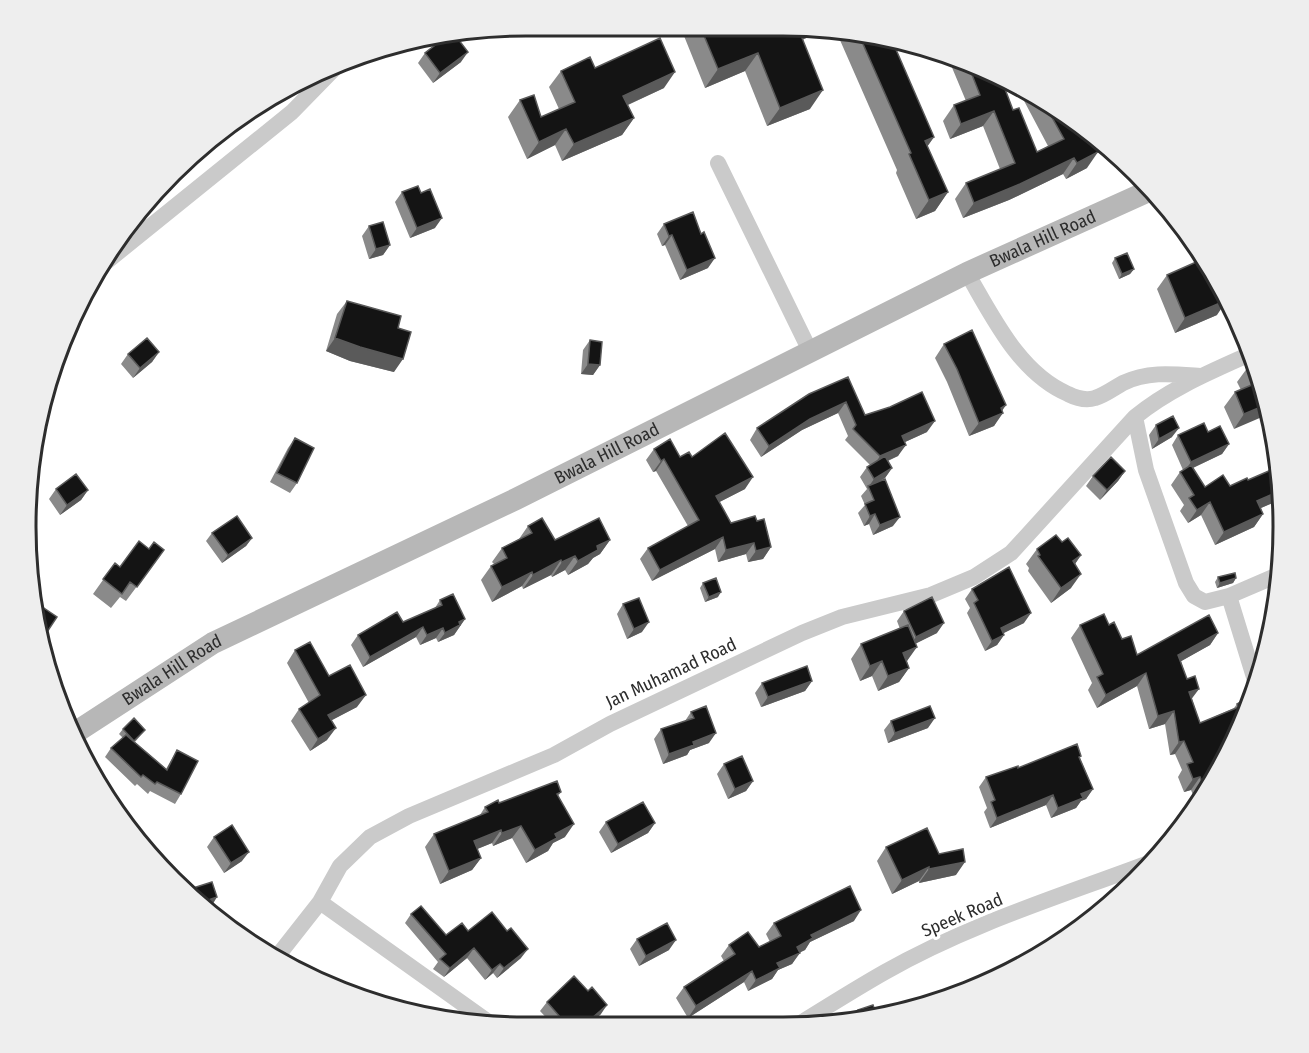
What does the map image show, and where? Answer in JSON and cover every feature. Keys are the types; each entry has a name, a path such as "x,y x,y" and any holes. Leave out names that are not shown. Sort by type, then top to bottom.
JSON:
{"street":[{"path":"123,249 292,112 322,81"},
{"path":"718,163 810,351"},
{"name":"Bwala Hill Road","path":"80,729 213,643 516,499 967,273 1142,194"},
{"path":"967,273 1000,329 1033,371 1059,390 1087,399 1095,398 1124,383 1160,373 1200,376"},
{"name":"Jan Muhamad Road","path":"281,951 320,902 340,866 369,837 409,816 554,755 610,724 802,633 842,617 931,595 974,577 1011,553 1135,417 1153,402 1200,376 1243,357"},
{"path":"1135,417 1146,470 1188,587 1201,602 1229,596 1270,578"},
{"path":"1229,596 1251,669"},
{"name":"Speek Road","path":"812,1016 886,971 935,948 989,924 1131,870"},
{"path":"320,902 478,1014"}],"building":[{"path":"704,36 801,37 823,90 780,108 758,53 718,69"},
{"path":"660,38 675,72 623,96 634,118 574,144 566,129 539,142 520,100 534,95 541,117 575,102 561,71 590,57 595,68"},
{"path":"459,40 468,52 440,73 425,53 437,44"},
{"path":"862,42 896,50 934,137 925,141 948,192 929,200 909,154 911,153"},
{"path":"972,74 1006,90 1013,110 1019,108 1037,152 1064,139 1052,117 1098,152 1077,163 1074,158 974,203 966,183 1015,163 994,111 961,124 954,105 980,95"},
{"path":"418,186 421,193 430,189 442,218 417,228 402,192"},
{"path":"693,212 701,234 704,232 715,258 687,270 672,235 669,236 664,224"},
{"path":"383,222 390,245 376,249 369,226"},
{"path":"1127,253 1134,269 1122,274 1115,258"},
{"path":"1195,262 1219,304 1185,318 1167,275"},
{"path":"347,301 401,316 398,328 411,332 403,359 335,338"},
{"path":"972,330 1006,405 1001,408 1003,413 979,423 944,344"},
{"path":"147,338 159,352 140,368 128,354"},
{"path":"590,340 602,342 600,365 588,364"},
{"path":"848,377 865,415 890,407 922,392 935,421 902,436 906,445 880,456 853,429 856,425 846,402 810,419 769,446 757,428 809,394"},
{"path":"1252,385 1258,408 1244,414 1235,392"},
{"path":"1173,416 1179,428 1159,439 1156,425"},
{"path":"1204,423 1208,432 1220,426 1229,444 1191,462 1178,435"},
{"path":"725,433 753,477 716,496 731,523 755,516 757,521 764,519 771,547 756,551 754,543 726,550 723,537 660,570 648,548 699,520 664,459 661,461 654,449 670,439 680,457 689,452 692,457"},
{"path":"295,438 314,448 297,483 277,473"},
{"path":"885,456 892,468 874,479 867,467"},
{"path":"1111,457 1125,471 1107,490 1093,476"},
{"path":"1191,465 1205,487 1223,475 1230,486 1270,471 1272,494 1257,501 1263,514 1224,532 1210,502 1197,510 1189,498 1194,495 1180,472"},
{"path":"76,474 88,490 67,505 56,489"},
{"path":"885,479 900,517 880,525 875,514 870,516 865,504 874,500 868,486"},
{"path":"237,516 252,538 228,555 212,533"},
{"path":"542,518 555,540 599,518 610,540 597,546 598,550 578,561 575,556 562,562 561,560 533,575 532,572 502,587 491,566 507,558 502,548 532,533 528,526"},
{"path":"1056,535 1062,542 1068,538 1081,555 1073,561 1081,574 1061,588 1038,556 1040,555 1037,549"},
{"path":"139,541 149,549 154,542 164,550 137,587 130,582 122,594 103,579 115,563 120,567"},
{"path":"1009,567 1031,613 1001,628 1004,635 992,641 974,603 978,600 972,589"},
{"path":"1235,573 1236,578 1220,583 1218,577"},
{"path":"716,578 721,592 709,597 703,583"},
{"path":"453,594 465,619 459,622 460,625 445,633 443,628 427,635 423,627 370,657 358,635 397,612 403,622 442,605 440,600"},
{"path":"932,597 944,623 916,637 904,611"},
{"path":"639,598 649,622 634,629 623,604"},
{"path":"43,607 57,617 47,631"},
{"path":"1104,614 1109,625 1114,622 1122,639 1131,636 1137,655 1209,615 1218,633 1178,655 1187,679 1195,676 1199,689 1189,692 1200,723 1238,707 1201,781 1200,777 1193,779 1187,764 1193,762 1184,741 1179,742 1174,711 1158,716 1146,673 1106,695 1097,677 1103,674 1080,625"},
{"path":"908,625 917,647 903,653 909,668 888,676 882,661 870,666 861,644"},
{"path":"310,642 329,676 350,665 366,695 328,715 336,728 318,739 299,709 320,695 295,650"},
{"path":"807,666 812,681 768,697 762,683"},
{"path":"706,706 716,733 693,742 694,745 669,754 661,729 694,718 691,712"},
{"path":"930,706 935,718 895,733 891,721"},
{"path":"134,718 145,730 134,741 123,729"},
{"path":"126,735 167,770 177,750 198,761 181,794 157,782 155,784 143,775 141,777 111,748"},
{"path":"1077,744 1081,756 1079,757 1093,789 1081,794 1083,798 1058,808 1053,795 997,818 991,802 995,800 986,777 1018,766 1018,768"},
{"path":"742,756 753,781 735,789 724,764"},
{"path":"557,781 561,792 557,794 574,824 555,834 557,838 535,850 521,826 502,833 501,830 474,841 481,858 449,871 434,834 488,812 485,807 498,800 499,803"},
{"path":"643,802 655,823 618,844 606,822"},
{"path":"232,825 249,852 231,863 214,837"},
{"path":"927,828 939,854 963,849 965,862 929,869 929,867 902,880 886,847"},
{"path":"212,882 217,897 209,900 195,887"},
{"path":"850,886 861,910 811,935 813,938 797,947 800,953 777,963 780,968 756,980 752,971 696,1006 684,987 735,954 729,945 748,932 759,947 781,936 774,923"},
{"path":"421,906 446,935 462,923 468,931 492,912 507,931 511,928 528,949 504,968 500,964 492,970 474,948 450,968 440,959 446,954 411,914"},
{"path":"667,923 676,940 646,956 637,939"},
{"path":"574,976 588,991 592,987 607,1005 593,1017 560,1017 547,1002"},
{"path":"873,1005 874,1009 859,1011"}]}
